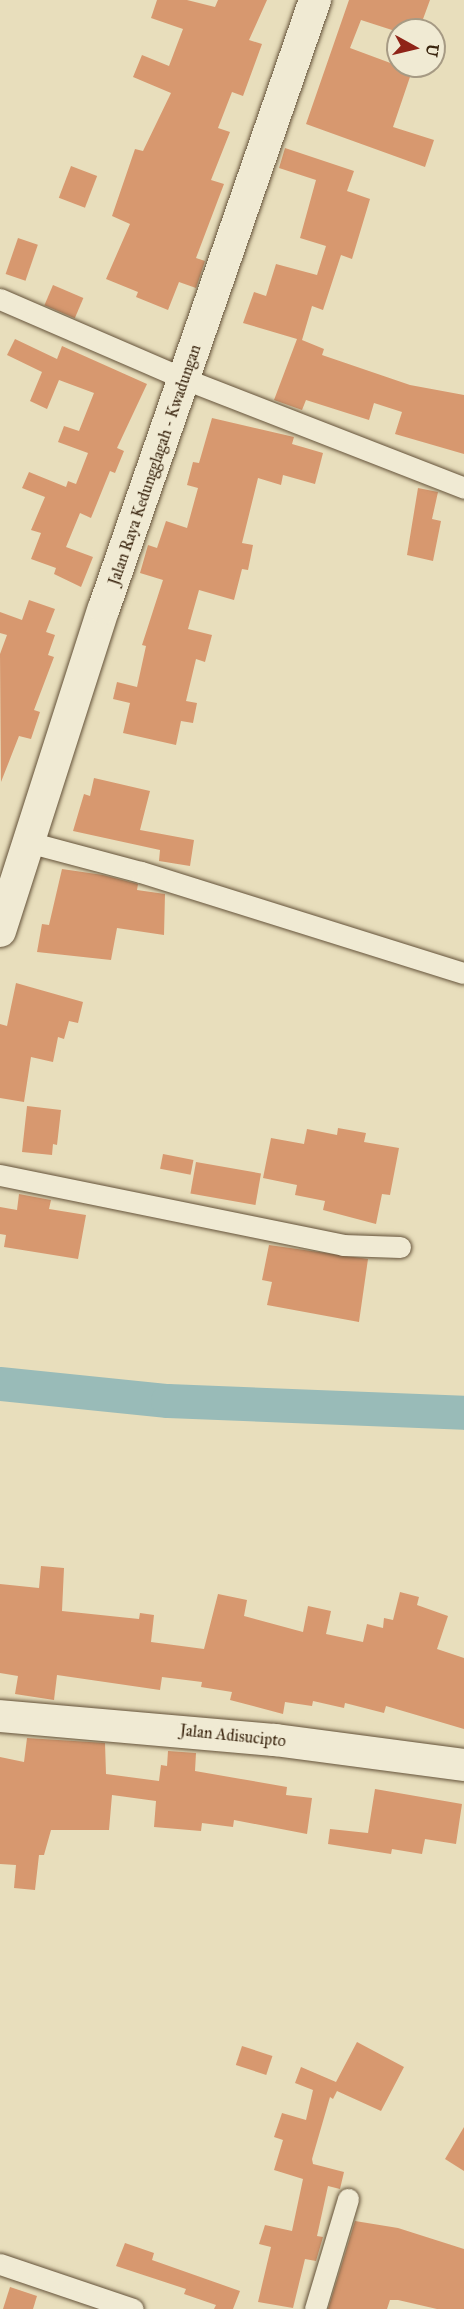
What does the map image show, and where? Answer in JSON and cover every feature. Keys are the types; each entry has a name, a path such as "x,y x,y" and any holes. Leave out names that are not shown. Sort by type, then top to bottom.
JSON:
{"main road":[{"name":"Jalan Raya Kedungglagah - Kwadungan","path":"0,931 28,842 315,0"},
{"name":"Jalan Adisucipto","path":"0,1716 276,1740 464,1765"}],"street":[{"path":"0,299 185,379 464,488"},
{"path":"28,842 141,872 464,973"},
{"path":"0,1174 343,1245 400,1247"},
{"path":"315,2309 348,2199"},
{"path":"0,2264 133,2309"}],"building":[{"path":"157,0 187,0 215,7 218,0 267,0 249,40 262,44 243,96 232,92 218,128 230,132 211,180 224,184 196,258 205,261 196,288 179,282 168,310 136,297 138,292 106,279 130,224 112,216 135,149 143,151 171,93 133,77 142,55 169,66 183,29 151,18"},
{"path":"349,0 430,0 423,18 386,18 386,28 361,20 350,48 386,61 386,78 410,78 393,127 434,140 425,167 306,124"},
{"path":"285,148 354,171 347,191 370,199 352,259 341,255 323,310 312,306 302,340 324,349 322,355 410,385 464,395 464,454 395,434 402,412 374,403 369,420 306,400 302,410 274,400 297,339 243,323 254,292 266,296 276,264 317,275 326,246 300,238 316,180 279,168"},
{"path":"71,166 97,176 85,208 59,198"},
{"path":"18,238 38,245 25,281 6,274"},
{"path":"53,285 83,298 75,318 44,305"},
{"path":"15,339 57,359 62,346 147,384 117,448 124,451 115,473 110,471 91,518 80,513 66,547 93,557 81,587 54,574 56,568 31,559 41,533 31,530 45,497 22,488 29,472 66,487 68,481 76,484 88,453 58,442 64,426 79,431 94,393 59,380 47,409 30,401 42,372 7,355"},
{"path":"212,418 294,437 292,444 323,453 315,484 283,475 281,485 258,478 242,543 253,545 248,570 242,569 234,600 199,590 188,629 212,635 205,662 196,659 186,701 197,703 193,723 181,721 176,745 123,733 130,703 113,699 117,682 137,687 146,646 142,645 163,580 140,573 148,545 157,548 166,521 187,528 198,488 187,485 193,462 199,463"},
{"path":"418,488 438,492 432,519 441,521 433,561 407,555"},
{"path":"29,600 55,609 46,632 55,635 48,655 54,657 34,710 40,712 31,739 19,736 1,782 0,654 7,635 0,633 0,612 22,620"},
{"path":"94,778 150,791 140,830 194,840 190,866 159,861 160,850 73,831 84,794 90,796"},
{"path":"62,869 103,875 138,884 137,890 165,894 164,935 117,928 111,960 37,952 42,924 49,925"},
{"path":"16,983 83,1002 78,1023 69,1021 64,1039 58,1037 53,1062 31,1057 24,1102 0,1098 0,1024 7,1026"},
{"path":"27,1106 61,1110 57,1145 53,1144 52,1155 22,1152"},
{"path":"338,1128 366,1133 364,1142 399,1148 390,1195 382,1194 376,1224 323,1210 325,1201 295,1195 297,1185 263,1178 271,1138 304,1144 307,1129 337,1135"},
{"path":"163,1154 193,1160 191,1175 160,1169"},
{"path":"196,1162 261,1173 255,1205 190,1194"},
{"path":"19,1194 51,1200 49,1209 86,1215 78,1259 4,1247 6,1235 0,1234 0,1207 17,1210"},
{"path":"269,1245 368,1259 359,1322 267,1305 272,1282 262,1280"},
{"path":"41,1566 64,1568 62,1611 139,1619 140,1613 154,1615 151,1642 204,1649 218,1594 247,1600 244,1616 303,1632 308,1606 331,1611 326,1634 363,1642 367,1624 383,1628 384,1618 393,1620 400,1592 419,1597 417,1605 448,1616 437,1649 464,1658 464,1729 386,1706 384,1713 345,1703 344,1708 313,1701 312,1706 285,1702 283,1714 230,1700 232,1692 201,1687 202,1682 162,1677 160,1690 57,1675 54,1700 15,1694 18,1676 0,1673 0,1584 39,1588"},
{"path":"27,1738 105,1743 106,1774 159,1781 161,1765 167,1766 168,1751 196,1753 195,1771 287,1787 286,1795 312,1798 307,1834 234,1820 233,1827 202,1823 201,1831 154,1827 156,1801 112,1795 109,1830 51,1830 44,1855 39,1855 35,1890 14,1888 16,1865 0,1864 0,1757 24,1762"},
{"path":"375,1789 462,1804 456,1844 425,1839 422,1854 392,1849 391,1854 328,1844 330,1829 368,1833"},
{"path":"357,2042 404,2067 381,2111 337,2091 333,2099 330,2097 312,2159 313,2164 344,2172 340,2189 328,2186 317,2236 323,2237 316,2261 305,2259 293,2308 258,2302 271,2247 259,2244 265,2225 292,2231 303,2179 274,2170 283,2140 274,2137 282,2113 306,2120 313,2090 295,2083 301,2067 336,2082"},
{"path":"242,2046 272,2056 266,2075 236,2065"},
{"path":"464,2127 464,2171 445,2159"},
{"path":"355,2221 398,2228 464,2249 464,2309 437,2309 390,2300 387,2309 328,2309"},
{"path":"125,2243 154,2253 152,2260 240,2291 233,2309 214,2309 216,2305 184,2294 186,2289 116,2266"},
{"path":"10,2287 37,2296 33,2309 3,2309"}],"waterway":[{"path":"0,1384 168,1401 464,1413"}]}
